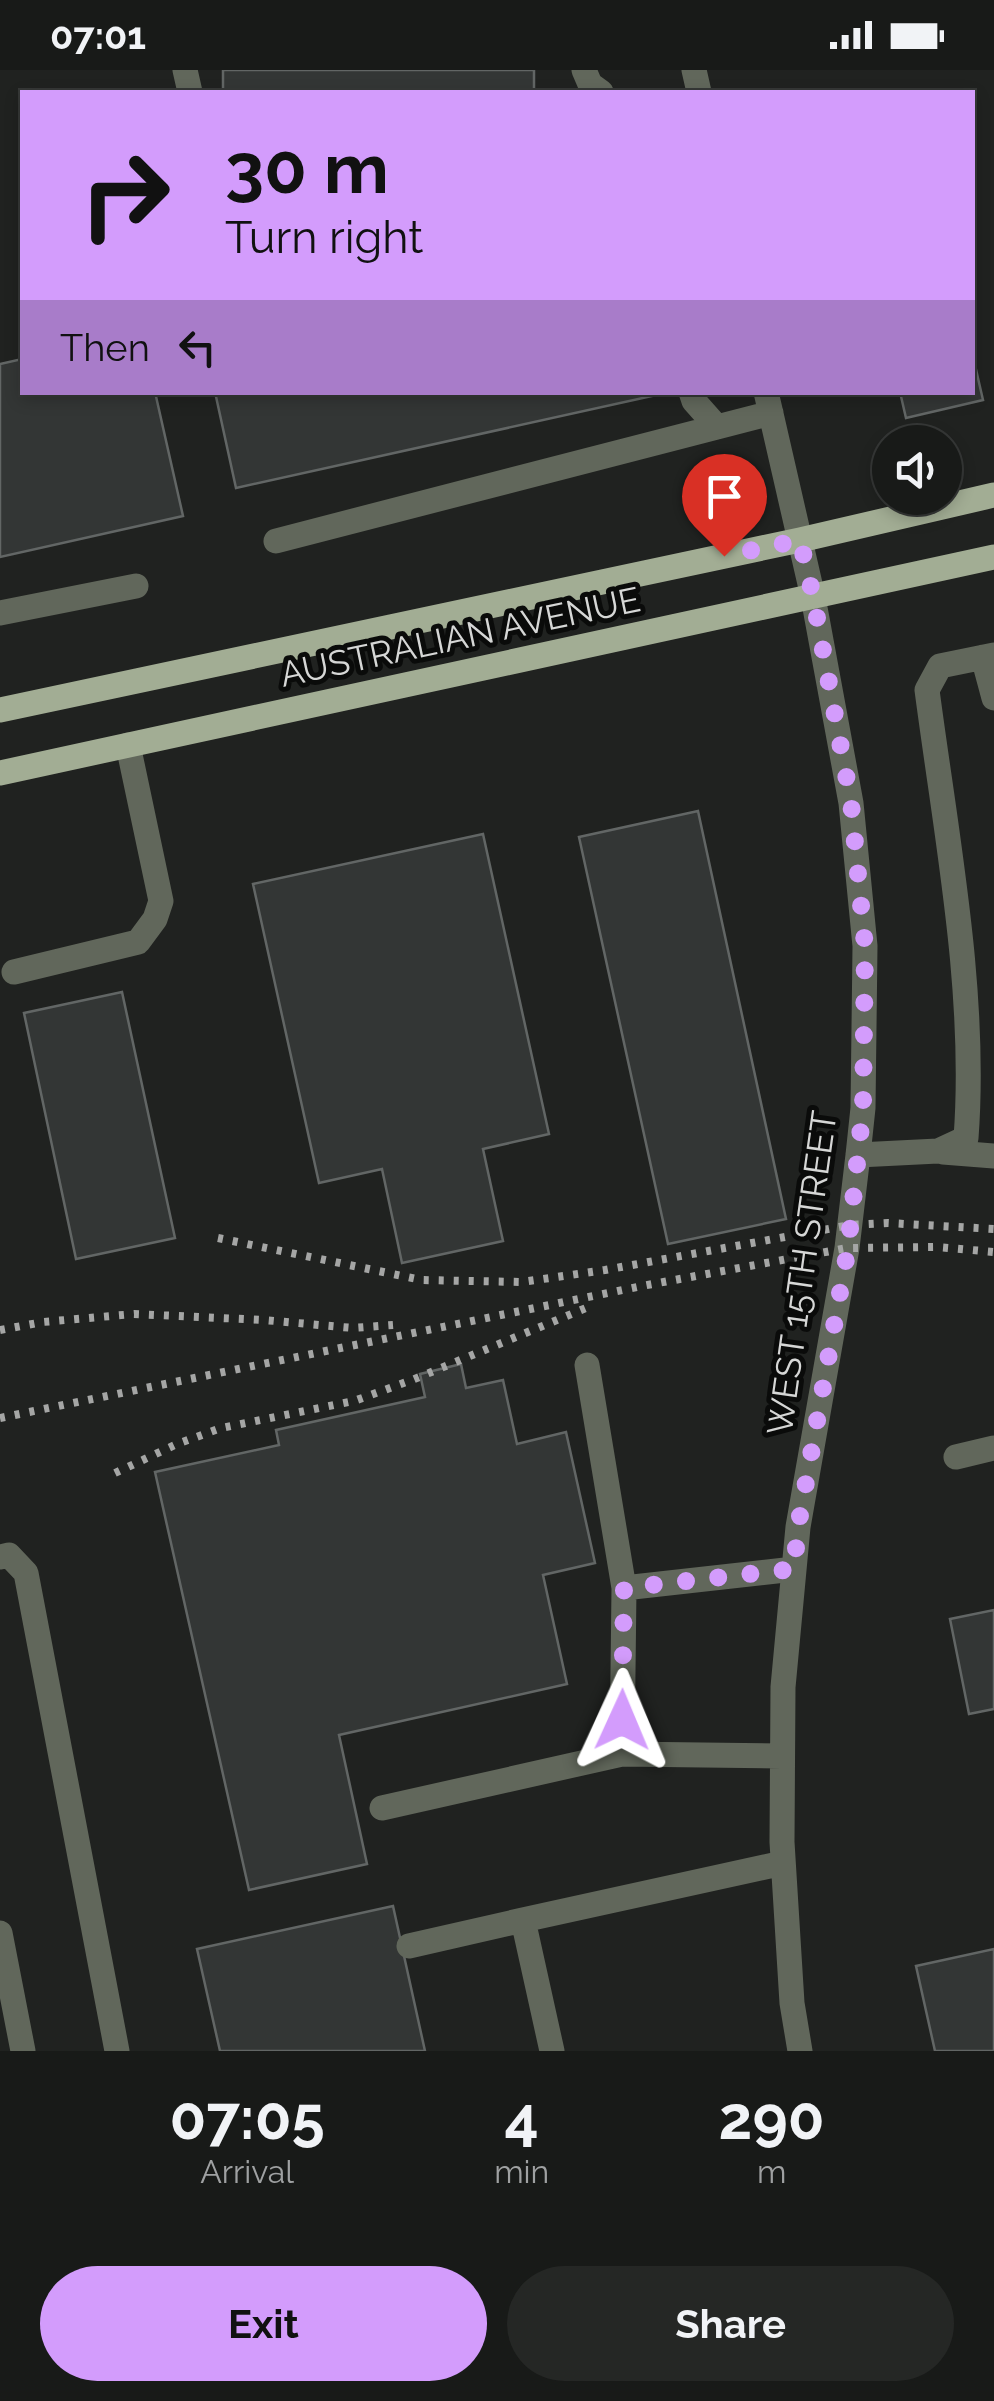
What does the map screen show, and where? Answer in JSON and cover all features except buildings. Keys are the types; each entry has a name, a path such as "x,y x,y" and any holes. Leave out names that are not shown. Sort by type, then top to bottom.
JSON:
{"main road":[{"name":"AUSTRALIAN AVENUE","path":"0,710 994,495"},
{"name":"AUSTRALIAN AVENUE","path":"0,773 994,557"}],"street":[{"path":"584,70 590,84 598,90"},
{"path":"693,395 694,402 717,427"},
{"path":"276,541 717,427 769,403"},
{"name":"WEST 15TH STREET","path":"769,403 813,596 851,802 865,946 863,1108 848,1248 798,1527 783,1687 783,1863 792,2003 800,2051"},
{"path":"0,613 136,586"},
{"path":"938,1151 966,1138 970,1092 955,898 927,690 940,666 989,656 994,698"},
{"path":"14,972 138,942 155,920 161,901 128,745"},
{"path":"858,1156 938,1151 994,1156"},
{"path":"587,1365 624,1588 622,1754"},
{"path":"956,1457 994,1448"},
{"path":"0,1557 9,1555 26,1572 118,2051"},
{"path":"624,1588 794,1569"},
{"path":"382,1808 622,1754 782,1756"},
{"path":"409,1946 783,1863"},
{"path":"523,1920 552,2051"},
{"path":"0,1933 23,2051"}],"railway":[{"path":"218,1238 422,1280 522,1282 850,1225 888,1223 994,1229"},
{"path":"0,1418 642,1286 847,1248 938,1247 994,1252"},
{"path":"115,1473 221,1428 354,1401 586,1308"},
{"path":"0,1330 134,1314 353,1328 393,1325"}],"route":[{"path":"622,1720 624,1588 794,1569 798,1527 848,1248 863,1108 865,946 851,802 800,540 724,556"}]}
